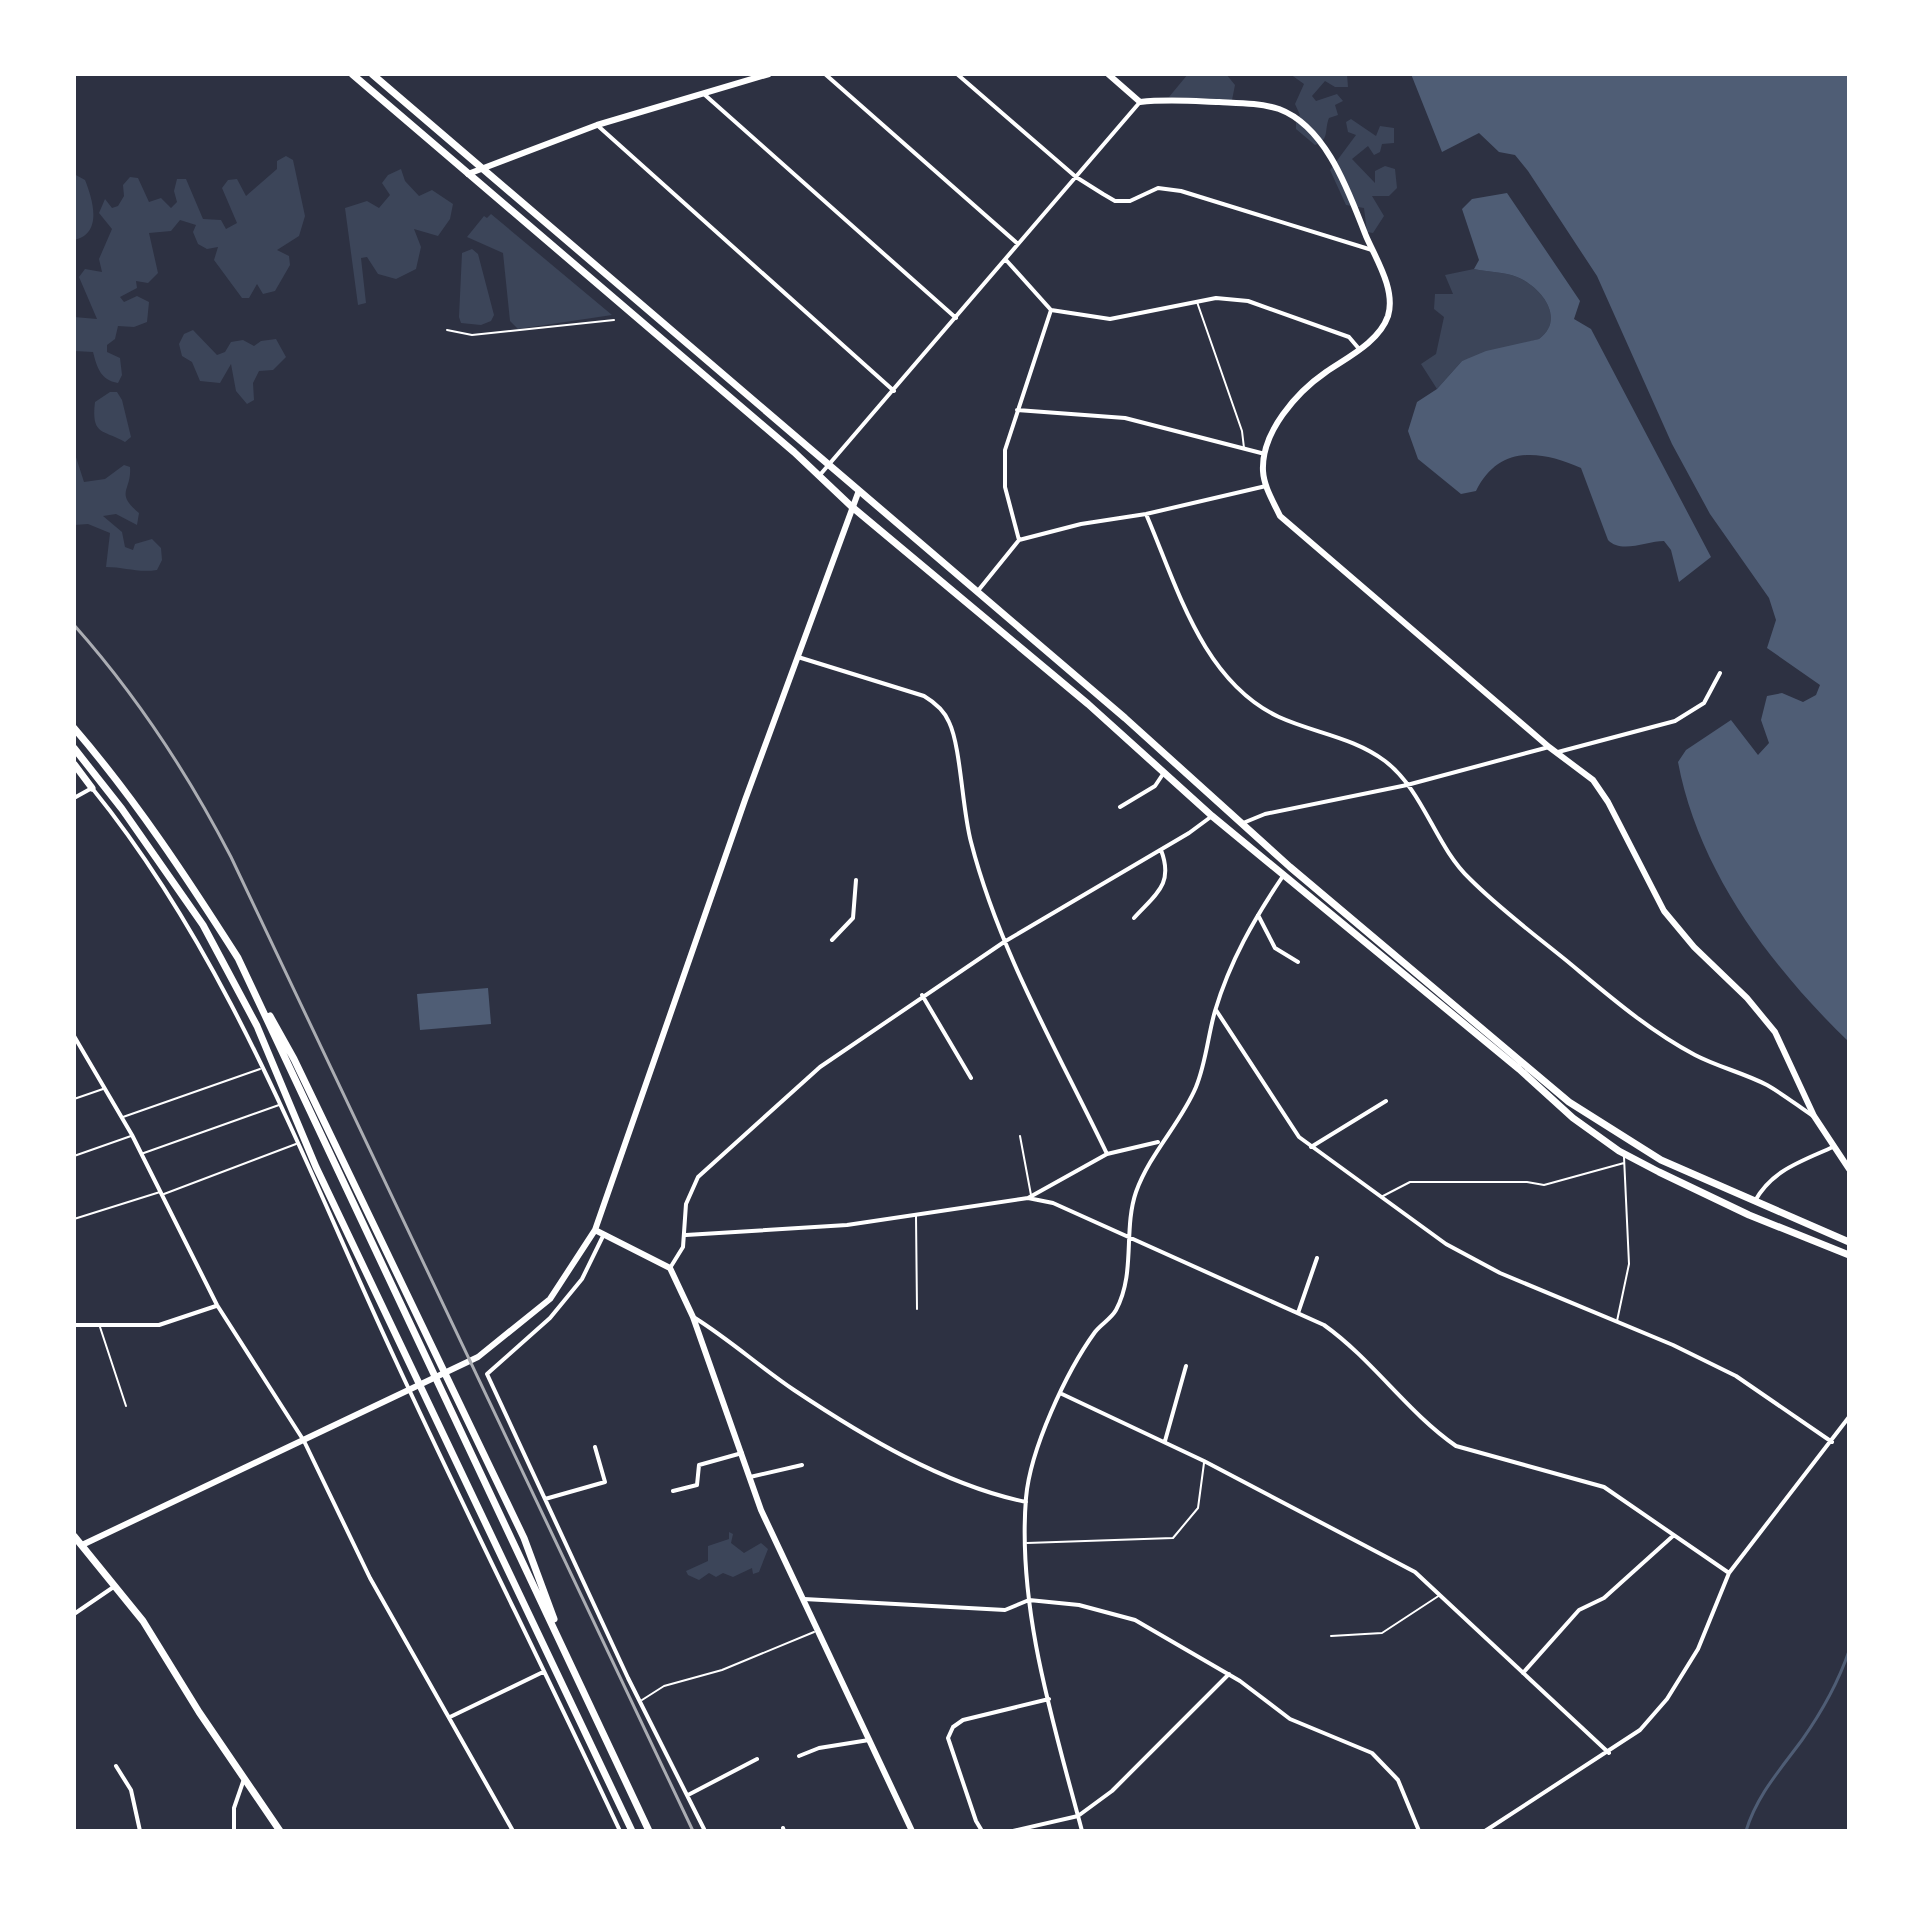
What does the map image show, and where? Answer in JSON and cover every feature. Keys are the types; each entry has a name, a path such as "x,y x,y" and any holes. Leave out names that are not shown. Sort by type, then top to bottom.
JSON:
{"main road":[{"path":"352,74 851,506 1088,704 1212,816 1519,1069 1573,1118 1624,1153 1749,1215 1849,1255"},
{"path":"372,74 1569,1102 1633,1145 1754,1203 1849,1242"},
{"path":"468,174 597,125 769,74"},
{"path":"1108,74 1140,102 1167,99 1262,105 1283,110 1311,133 1340,173 1390,301 1384,327 1360,350 1323,374 1297,397 1278,422 1265,454 1266,486 1280,516 1556,753 1593,780 1608,802 1664,911 1775,1032 1814,1116 1849,1169"},
{"path":"82,1545 478,1357 550,1299 595,1230 858,493"},
{"path":"74,728 114,775 170,852 238,958 294,1059 524,1538 571,1666"},
{"path":"74,748 122,809 203,925 250,1013 316,1167 632,1831"},
{"path":"74,764 92,788"},
{"path":"238,958 649,1831"},
{"path":"595,1230 670,1268 693,1317 749,1478 912,1831"},
{"path":"74,1536 117,1585 280,1831"}],"street":[{"path":"825,74 1019,244"},
{"path":"957,74 1076,177 1115,201 1130,201 1158,188 1181,191 1372,250"},
{"path":"705,95 956,318"},
{"path":"819,476 1140,102"},
{"path":"597,125 894,391"},
{"path":"1006,260 1051,310 1110,319 1216,298 1248,301 1349,337 1360,350"},
{"path":"1019,540 1005,487 1005,450 1051,310"},
{"path":"1017,410 1125,418 1265,454"},
{"path":"976,594 1019,540 1266,486"},
{"path":"1146,514 1199,637 1222,672 1252,700 1280,717 1322,730 1387,762 1407,785 1445,848 1468,878 1634,1016 1696,1055 1767,1085 1814,1116"},
{"path":"798,657 924,696 942,711 950,723 963,813 983,889 1004,942 1107,1154"},
{"path":"1556,753 1675,721 1704,703 1720,673"},
{"path":"1241,823 1265,814 1407,785 1549,747"},
{"path":"1120,807 1155,786 1163,774"},
{"path":"74,798 92,788 117,819 191,931 231,1000 393,1356 620,1831"},
{"path":"670,1268 686,1235 686,1204 698,1177 820,1067 1004,942 1161,850 1212,816"},
{"path":"1134,918 1166,881 1168,867 1161,850"},
{"path":"1082,1831 1049,1699 1029,1600 1026,1502 1029,1470 1039,1438 1096,1331 1115,1312 1127,1279 1135,1194 1161,1141 1196,1087 1216,1010 1238,949 1283,876"},
{"path":"832,940 853,918 856,880"},
{"path":"1258,915 1275,948 1298,962"},
{"path":"922,995 971,1078"},
{"path":"1216,1010 1299,1137 1446,1244 1500,1273 1736,1376 1832,1442"},
{"path":"74,1036 132,1135 217,1305 304,1441 370,1578 513,1831"},
{"path":"1311,1147 1386,1101"},
{"path":"686,1235 847,1225 1030,1197 1107,1154 1161,1141"},
{"path":"1754,1203 1764,1184 1782,1170 1833,1147"},
{"path":"1030,1197 1053,1203 1130,1236 1324,1325 1350,1344 1435,1432 1456,1446 1604,1487 1729,1573"},
{"path":"604,1234 582,1279 550,1318 487,1374 640,1702 705,1831"},
{"path":"1298,1313 1317,1258"},
{"path":"74,1325 159,1325 217,1305"},
{"path":"693,1317 794,1390 858,1428 951,1477 993,1495 1026,1502"},
{"path":"1164,1442 1186,1366"},
{"path":"1062,1394 1204,1461 1387,1554 1441,1594 1609,1753"},
{"path":"1485,1831 1640,1730 1667,1699 1698,1649 1729,1573 1849,1417"},
{"path":"545,1499 605,1482 595,1447"},
{"path":"673,1491 697,1485 699,1465 742,1453"},
{"path":"749,1478 802,1465"},
{"path":"1523,1673 1579,1610 1604,1598 1674,1535"},
{"path":"74,1614 117,1585"},
{"path":"804,1599 1005,1610 1029,1600 1079,1605 1135,1620 1229,1674 1290,1719 1372,1753 1398,1780 1419,1831"},
{"path":"450,1717 543,1672"},
{"path":"1013,1831 1078,1816 1112,1791 1229,1674"},
{"path":"982,1831 948,1738 953,1727 963,1720 1049,1699"},
{"path":"799,1756 819,1748 853,1745 871,1739"},
{"path":"688,1796 757,1759"},
{"path":"116,1766 131,1790 140,1831"},
{"path":"234,1831 234,1808 244,1779"}],"lane":[{"path":"1196,301 1242,431 1244,450"},
{"path":"447,330 472,335 614,320"},
{"path":"122,1117 263,1068"},
{"path":"74,1099 105,1088"},
{"path":"141,1154 280,1105"},
{"path":"74,1156 132,1135"},
{"path":"1020,1136 1030,1197"},
{"path":"74,1219 161,1193 297,1144"},
{"path":"1616,1322 1629,1264 1624,1153"},
{"path":"1382,1196 1410,1182 1527,1182 1544,1185 1624,1163"},
{"path":"916,1214 917,1309"},
{"path":"100,1327 126,1406"},
{"path":"1027,1543 1173,1538 1198,1508 1204,1461"},
{"path":"1331,1636 1382,1633 1441,1594"},
{"path":"640,1702 664,1686 722,1670 819,1630"}],"shaded area":[{"path":"1188,74 1226,74 1235,85 1232,100 1169,97"},
{"path":"1290,74 1347,74 1348,87 1335,87 1325,81 1312,96 1316,101 1337,94 1343,101 1335,105 1338,115 1329,118 1325,137 1315,145 1296,129 1296,118 1300,115 1295,104 1304,84"},
{"path":"1411,74 1849,74 1849,1042 1792,982 1766,949 1720,878 1702,841 1678,762 1686,750 1731,720 1758,755 1769,743 1761,720 1767,696 1782,693 1803,702 1816,695 1820,685 1767,648 1776,620 1769,598 1710,514 1672,444 1597,276 1528,171 1515,155 1499,152 1479,133 1442,152"},
{"path":"1351,119 1376,136 1380,126 1394,128 1394,143 1382,144 1380,152 1374,155 1368,146 1352,159 1375,183 1375,171 1385,166 1395,169 1397,188 1389,196 1372,196 1384,216 1373,233 1367,232 1364,208 1346,205 1330,170 1356,135 1348,132 1346,122"},
{"path":"286,156 293,160 305,216 299,236 277,250 289,256 290,265 275,291 263,294 257,284 249,298 242,298 214,260 218,247 207,249 198,244 193,232 196,225 180,220 171,231 149,233 158,273 148,283 136,281 137,288 120,297 124,302 137,296 149,302 147,322 134,327 118,326 115,339 107,345 107,352 120,358 122,375 118,383 103,376 93,352 74,351 74,317 97,319 79,277 85,269 102,272 99,259 112,229 99,213 105,199 112,208 118,206 124,196 123,185 130,177 138,178 149,202 161,198 171,208 177,202 174,191 177,179 186,179 203,219 221,220 226,229 237,223 222,188 228,180 237,179 246,196 277,169 277,161"},
{"path":"401,169 405,181 419,196 432,190 453,204 450,219 438,236 414,229 421,247 416,269 396,279 378,274 367,257 361,258 366,303 358,305 345,208 367,201 379,208 390,195 382,183 388,175"},
{"path":"74,174 85,180 93,215 89,231 74,240"},
{"path":"1507,193 1580,301 1574,319 1591,329 1711,557 1679,582 1671,550 1664,541 1620,546 1608,540 1581,468 1551,458 1522,456 1496,465 1476,491 1461,494 1418,459 1408,431 1417,402 1437,389 1462,361 1486,351 1539,339 1547,331 1550,322 1548,304 1535,288 1517,277 1474,269 1479,260 1462,209 1472,199"},
{"path":"491,214 612,315 518,329 510,321 503,253 467,237 484,216 487,218"},
{"path":"472,249 478,254 494,315 491,321 481,325 461,323 459,317 462,253"},
{"path":"1474,269 1517,277 1535,288 1548,304 1550,322 1539,339 1462,361 1437,389 1421,364 1436,354 1444,317 1434,309 1435,294 1453,294 1445,275"},
{"path":"193,330 217,355 225,352 231,342 243,340 254,346 261,341 276,339 286,357 273,370 259,371 253,383 254,400 247,404 236,391 231,364 220,383 200,381 192,362 182,356 179,344 184,334"},
{"path":"110,392 117,392 122,400 131,437 125,442 100,430 95,421 95,402"},
{"path":"74,451 84,482 105,479 124,465 130,467 126,496 139,513 137,525 116,514 103,516 122,532 125,547 133,550 135,544 152,539 161,548 162,560 157,570 106,567 110,533 88,524 74,525"},
{"path":"488,988 491,1024 420,1030 417,994"},
{"path":"729,1532 733,1534 731,1543 744,1553 761,1543 768,1549 759,1572 753,1574 752,1568 733,1577 723,1573 716,1577 709,1573 699,1580 688,1575 686,1571 708,1561 708,1546 729,1539"}],"waterway":[{"path":"1746,1831 1763,1794 1822,1708 1849,1651"}],"railway":[{"path":"74,625 160,736 231,857 693,1831"}]}
